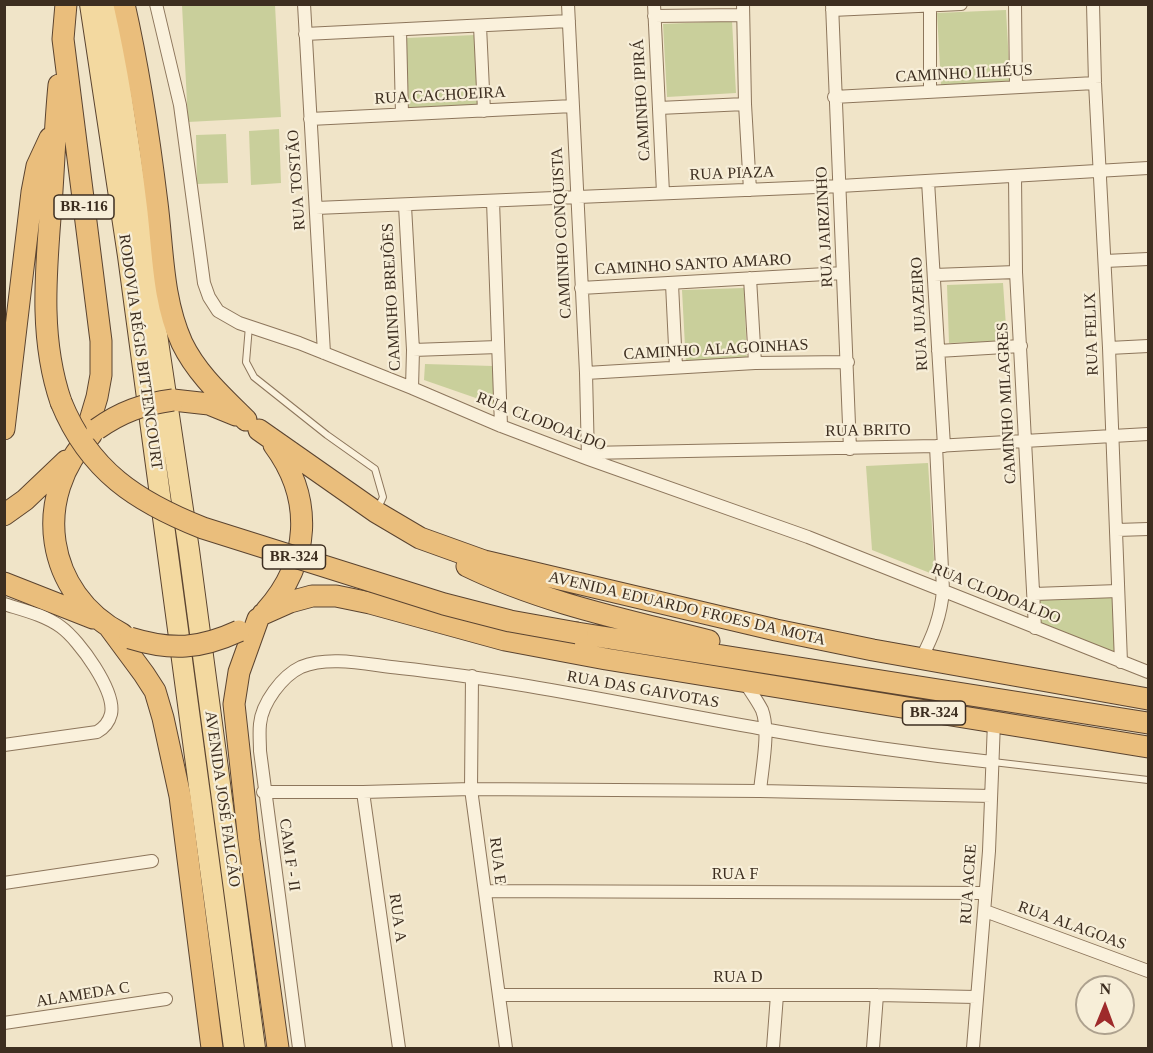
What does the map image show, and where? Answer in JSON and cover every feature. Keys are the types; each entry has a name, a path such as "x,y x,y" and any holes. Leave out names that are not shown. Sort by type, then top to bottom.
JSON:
{"highway":[{"name":"BR-116","path":"52,196 55,130 66,4"},
{"path":"124,4 144,104 166,286 172,317 183,345 205,379 252,425"},
{"name":"BR-116","path":"63,39 101,341 101,375 85,442"},
{"path":"4,429 32,192 37,166 55,130"},
{"name":"BR-324","path":"52,196 45,303 48,351 54,382 65,412 83,442 104,470 132,493 171,515 203,528 444,604 510,621 820,670"},
{"name":"AVENIDA EDUARDO FROES DA MOTA","path":"4,515 25,500 113,418 150,403 173,400 200,402 228,411 252,425 376,512 420,538 484,561 776,630 921,659 1149,699"},
{"name":"AVENIDA EDUARDO FROES DA MOTA","path":"252,425 275,446 288,466 297,491 302,521 298,555 290,577 278,597 260,616"},
{"name":"AVENIDA EDUARDO FROES DA MOTA","path":"85,442 64,473 56,495 53,518 54,541 69,585 83,604 105,624"},
{"name":"BR-324","path":"420,538 468,567 502,583 549,599 820,670"},
{"name":"AVENIDA EDUARDO FROES DA MOTA","path":"4,583 105,624 130,638 163,646 197,646 219,641 239,631 260,616 290,602 312,596 336,596 505,640 606,659 1149,747"},
{"path":"260,616 239,672 234,704 249,841 278,1048"},
{"path":"105,624 155,691 163,718 180,796 212,1048"},
{"name":"AVENIDA EDUARDO FROES DA MOTA","path":"820,670 1149,723"}],"main road":[{"name":"RODOVIA RÉGIS BITTENCOURT","path":"90,4 128,256 168,558"},
{"name":"RODOVIA RÉGIS BITTENCOURT","path":"108,4 189,550"},
{"name":"AVENIDA JOSÉ FALCÃO","path":"189,550 255,1048"},
{"name":"AVENIDA JOSÉ FALCÃO","path":"168,558 234,1048"}],"street":[{"name":"RUA CLODOALDO","path":"156,4 180,105 204,283 218,311 239,323 412,387 501,426 808,537 1149,672"},
{"name":"RUA TOSTÃO","path":"304,4 324,353"},
{"name":"CAMINHO CONQUISTA","path":"568,4 588,456"},
{"path":"832,7 961,4"},
{"path":"1015,4 1016,87"},
{"name":"RUA FELIX","path":"1093,4 1121,662"},
{"path":"930,6 930,92"},
{"name":"RUA JAIRZINHO","path":"832,7 850,448"},
{"path":"654,10 743,10 750,190"},
{"name":"CAMINHO IPIRÁ","path":"654,10 663,193"},
{"path":"305,34 569,21"},
{"path":"480,26 484,111"},
{"path":"400,30 402,114"},
{"name":"CAMINHO ILHÉUS","path":"834,97 1095,83"},
{"path":"659,108 745,104"},
{"name":"RUA CACHOEIRA","path":"310,119 573,106"},
{"name":"RUA PIAZA","path":"316,208 840,186 1149,168"},
{"name":"CAMINHO MILAGRES","path":"1015,176 1016,272 1035,628"},
{"name":"RUA JUAZEIRO","path":"921,659 936,626 943,591 938,351 928,181"},
{"path":"494,201 501,426"},
{"name":"CAMINHO BREJÕES","path":"405,206 413,350 412,387"},
{"path":"1105,261 1149,259"},
{"path":"934,275 1016,272"},
{"name":"CAMINHO SANTO AMARO","path":"581,288 843,273"},
{"path":"750,278 755,363"},
{"path":"672,284 676,367"},
{"path":"938,351 1021,346"},
{"path":"1109,348 1149,346"},
{"path":"413,350 498,347"},
{"name":"CAMINHO ALAGOINHAS","path":"586,373 755,363 848,362"},
{"name":"RUA BRITO","path":"588,456 940,446 1149,434"},
{"path":"1117,530 1149,529"},
{"path":"1034,594 1118,591"},
{"path":"4,604 60,626 76,641 95,668 111,705 108,722 97,732 4,745"},
{"name":"RUA DAS GAIVOTAS","path":"290,673 317,662 345,662 472,676 765,730 992,762"},
{"name":"CAM F - II","path":"290,673 264,709 260,723 260,752 263,792 299,1048"},
{"name":"RUA E","path":"472,676 471,789 506,1048"},
{"path":"743,680 761,709 765,730 760,791"},
{"name":"RUA ACRE","path":"973,1048 985,911 994,722"},
{"path":"263,792 471,789 760,791 990,796"},
{"name":"RUA A","path":"363,792 399,1048"},
{"path":"4,883 152,861"},
{"name":"RUA F","path":"485,891 985,893"},
{"name":"RUA ALAGOAS","path":"985,911 1149,971"},
{"path":"773,1048 777,994"},
{"path":"873,1048 877,994"},
{"name":"RUA D","path":"500,995 877,994 976,997"},
{"name":"ALAMEDA C","path":"4,1023 166,999"}],"lane":[{"path":"249,326 246,362 254,377 327,435 375,469 384,497 376,512"},
{"path":"992,762 1149,780"}],"green space":[{"path":"182,5 275,5 281,117 188,122"},
{"path":"1006,10 1010,82 941,85 937,13"},
{"path":"732,21 736,93 667,97 663,24"},
{"path":"475,35 478,107 409,110 406,38"},
{"path":"279,129 281,183 251,185 249,131"},
{"path":"226,134 228,183 197,184 196,135"},
{"path":"1003,283 1007,341 949,343 947,285"},
{"path":"744,288 747,361 686,365 682,290"},
{"path":"425,364 493,366 496,405 424,380"},
{"path":"928,463 935,575 872,550 866,466"},
{"path":"1039,597 1113,597 1117,653 1040,623"}]}
